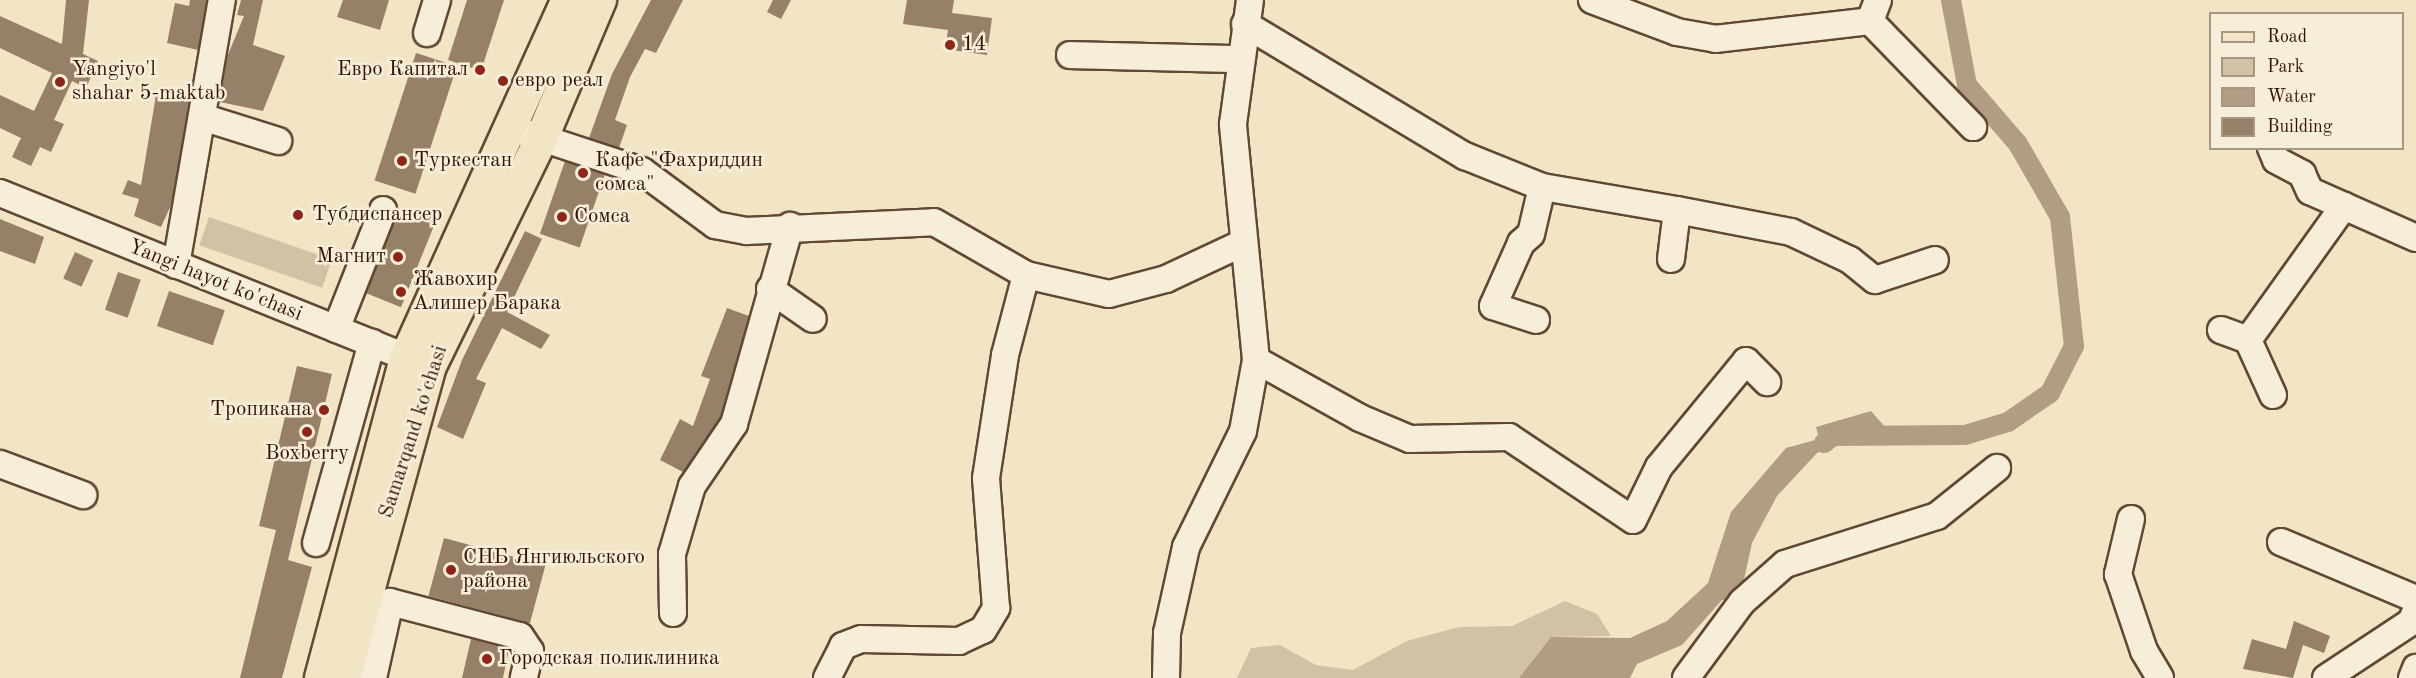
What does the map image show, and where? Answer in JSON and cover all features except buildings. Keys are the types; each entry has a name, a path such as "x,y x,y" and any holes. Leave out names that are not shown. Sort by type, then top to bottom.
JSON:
{"main road":[{"name":"Samarqand ko'chasi","path":"529,132 568,0"},
{"name":"Samarqand ko'chasi","path":"321,678 418,362 529,132 600,0"},
{"name":"Samarqand ko'chasi","path":"344,678 418,362"}],"street":[{"path":"176,265 222,0"},
{"path":"427,33 437,0"},
{"path":"1592,0 1677,32 1715,39 1874,10 1973,127"},
{"path":"1166,678 1167,633 1185,548 1244,431 1256,360 1233,124 1239,59 1247,12 1465,156 1542,187 1791,232 1850,260 1875,280 1935,260"},
{"path":"1070,55 1239,59"},
{"path":"202,117 278,141"},
{"path":"529,132 642,171 715,225 747,231 790,226 934,222 1026,275 1110,294 1132,291 1243,243"},
{"path":"2272,150 2276,160 2302,174 2310,191 2416,238"},
{"path":"1536,320 1493,306 1521,243 1531,234 1542,187"},
{"name":"Yangi hayot ko'chasi","path":"0,193 418,362"},
{"path":"2248,340 2344,206"},
{"path":"336,329 383,210"},
{"path":"1671,259 1677,210"},
{"path":"673,614 672,554 685,509 692,486 734,424 770,289 790,226"},
{"path":"827,678 843,646 861,639 959,641 983,630 996,608 986,478 1005,356 1026,275"},
{"path":"770,289 813,319"},
{"path":"2221,330 2248,340 2273,395"},
{"path":"316,543 372,343"},
{"path":"1256,360 1360,418 1410,439 1509,437 1633,520 1659,466 1746,361 1767,382"},
{"path":"0,464 83,495"},
{"path":"1686,678 1742,602 1785,564 1937,516 1997,468"},
{"path":"2131,519 2118,574 2144,651 2160,678"},
{"path":"2281,542 2416,599"},
{"path":"373,678 390,602 520,636 530,651 524,678"},
{"path":"2326,678 2411,622 2416,611"},
{"path":"2412,678 2416,668"}],"green space":[{"path":"209,217 332,259 322,288 199,245"},
{"path":"1565,601 1597,614 1611,636 1551,637 1519,678 1237,678 1251,648 1280,645 1316,665 1353,670 1407,641 1459,627 1512,626"}],"water":[{"path":"1871,411 1893,436 1852,435 1817,453 1777,496 1752,543 1740,598 1722,600 1682,645 1637,664 1630,678 1519,678 1551,637 1630,638 1667,621 1708,583 1731,512 1786,448 1819,439 1816,427"}],"waterway":[{"path":"1824,443 1833,436 1965,435 2008,422 2050,393 2074,346 2060,217 2018,144 1967,85 1951,0"}],"place":[{"name":"14","path":"950,45"},
{"name":"Евро Капитал","path":"480,70"},
{"name":"евро реал","path":"503,81"},
{"name":"Yangiyo'l shahar 5-maktab","path":"60,82"},
{"name":"Туркестан","path":"402,161"},
{"name":"Кафе \"Фахриддин сомса\"","path":"583,173"},
{"name":"Тубдиспансер","path":"298,215"},
{"name":"Сомса","path":"562,217"},
{"name":"Магнит","path":"398,257"},
{"name":"Жавохир Алишер Барака","path":"401,292"},
{"name":"Тропикана","path":"324,410"},
{"name":"Boxberry","path":"307,432"},
{"name":"СНБ Янгиюльского района","path":"451,570"},
{"name":"Городская поликлиника","path":"487,659"}]}
